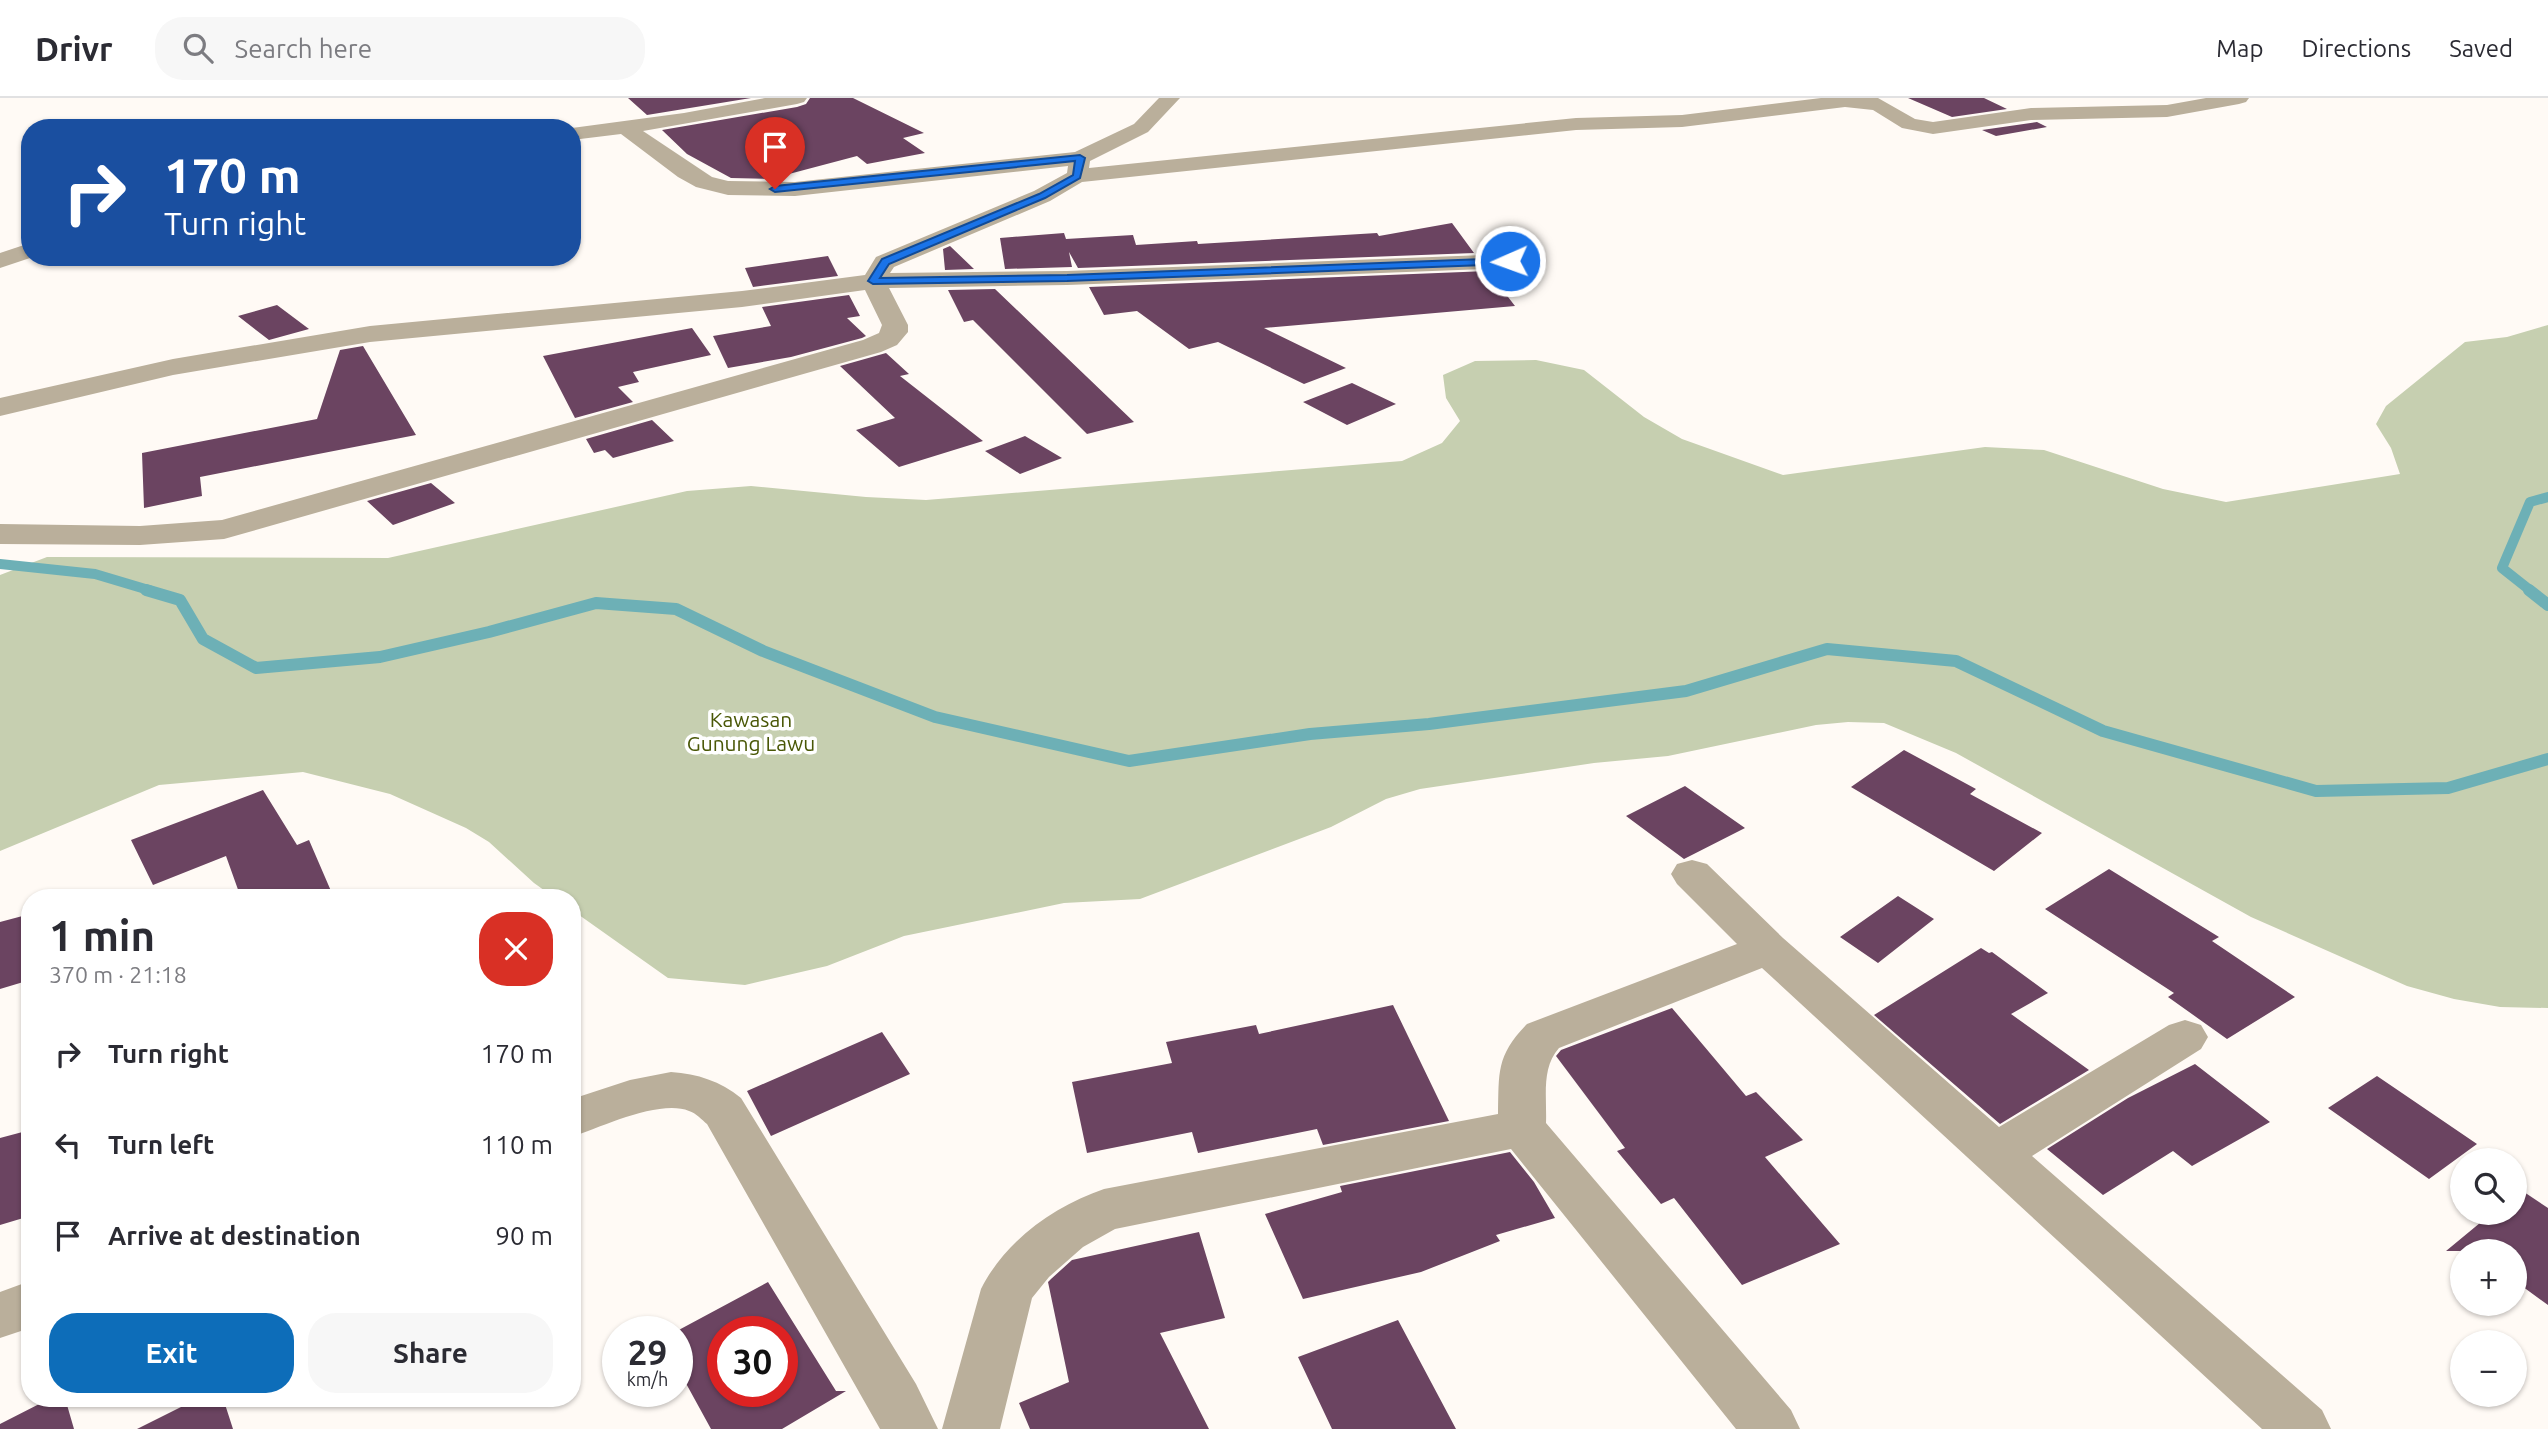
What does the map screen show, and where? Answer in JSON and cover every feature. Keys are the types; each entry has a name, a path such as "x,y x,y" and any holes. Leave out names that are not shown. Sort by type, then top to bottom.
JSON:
{"street":[{"path":"581,133 797,98"},
{"path":"873,281 885,262 1042,196 1079,167 1141,128 1170,98"},
{"path":"625,127 704,182 728,188 795,189 1576,124 1682,121 1845,101 1878,104 1909,124 1933,128 2031,114 2167,111 2239,98"},
{"path":"0,261 21,253"},
{"path":"0,407 173,367 370,334 742,299 873,281 1067,278 1510,261"},
{"path":"0,534 155,535 194,534 224,529 872,346 888,339 895,332 895,324 873,281"},
{"path":"1692,874 1768,949 2302,1429"},
{"path":"1768,949 1543,1037 1527,1053 1523,1073 1522,1128 1771,1429"},
{"path":"1997,1153 2185,1037"},
{"path":"581,1115 660,1091 698,1092 713,1099 724,1111 896,1402 909,1429"},
{"path":"971,1429 1008,1289 1030,1261 1065,1232 1104,1210 1522,1128"},
{"path":"0,1315 21,1307"}],"green space":[{"name":"Kawasan Gunung Lawu","path":"2548,325 2548,1008 2500,1007 2454,999 2407,986 2251,917 1956,753 1884,723 1816,725 1668,756 1594,763 1420,789 1386,799 1331,827 1140,899 1064,903 904,936 827,966 745,985 668,978 581,916 581,889 542,889 489,842 466,828 390,794 303,772 159,785 0,851 0,575 47,557 388,558 687,491 751,486 926,500 1402,461 1442,443 1460,421 1446,398 1443,375 1475,361 1536,360 1584,370 1644,417 1682,439 1783,475 1985,447 2044,450 2163,489 2226,502 2400,474 2391,448 2376,424 2386,406 2465,342 2507,337"}],"building":[{"path":"628,98 751,98 647,115"},
{"path":"810,98 853,98 924,133 903,138 925,153 867,164 857,156 770,179 731,178 687,154 662,130 797,107 806,104"},
{"path":"1908,98 1984,98 2007,109 1952,117"},
{"path":"2037,122 2047,127 1996,136 1982,130"},
{"path":"1452,223 1474,253 1078,268 1069,252 1072,267 1005,269 1000,238 1064,233 1066,239 1133,235 1136,245 1197,241 1198,244 1377,233 1379,236"},
{"path":"950,246 974,269 945,270 943,249"},
{"path":"828,256 838,276 753,287 745,268"},
{"path":"1488,271 1515,306 1264,328 1346,368 1304,384 1218,342 1189,349 1137,311 1104,315 1089,287"},
{"path":"995,289 1134,422 1087,434 973,320 964,322 948,290"},
{"path":"849,295 860,316 847,318 866,336 862,338 791,357 728,368 713,336 771,326 762,307"},
{"path":"277,305 309,329 269,340 238,316"},
{"path":"692,328 711,355 633,372 639,382 618,387 633,402 575,418 543,356"},
{"path":"363,346 416,435 200,477 202,496 144,508 142,453 317,419 340,350"},
{"path":"886,353 909,374 900,376 983,441 899,467 856,430 895,418 840,366"},
{"path":"1352,383 1396,404 1347,425 1303,402"},
{"path":"652,420 674,441 613,458 605,450 594,453 586,439"},
{"path":"1025,436 1062,458 1020,474 985,451"},
{"path":"431,483 455,503 393,525 367,501"},
{"path":"1904,750 1976,789 1970,794 2042,833 1994,871 1851,787"},
{"path":"1685,786 1745,828 1684,859 1626,816"},
{"path":"263,790 297,845 309,840 330,889 238,889 226,856 153,885 131,840"},
{"path":"2109,869 2219,937 2212,941 2295,997 2227,1039 2168,997 2174,993 2045,909"},
{"path":"1898,896 1934,919 1878,963 1840,937"},
{"path":"21,916 21,983 0,989 0,922"},
{"path":"1981,948 1992,952 2048,993 2011,1014 2089,1070 2000,1124 1874,1015"},
{"path":"1393,1005 1449,1121 1323,1145 1317,1129 1198,1153 1192,1132 1087,1153 1072,1082 1172,1063 1166,1042 1256,1025 1259,1034"},
{"path":"1672,1008 1746,1096 1756,1092 1803,1140 1765,1157 1840,1244 1742,1285 1674,1198 1661,1204 1617,1151 1625,1148 1556,1056 1561,1050"},
{"path":"882,1032 910,1074 771,1136 747,1091"},
{"path":"2195,1064 2270,1122 2192,1166 2173,1151 2103,1195 2047,1149 2128,1098"},
{"path":"2377,1076 2477,1144 2472,1148 2450,1148 2450,1164 2429,1179 2328,1108"},
{"path":"21,1132 21,1219 0,1225 0,1138"},
{"path":"1510,1152 1534,1182 1555,1218 1496,1235 1500,1241 1421,1272 1303,1299 1265,1214 1342,1192 1340,1186"},
{"path":"2527,1194 2548,1208 2548,1305 2527,1290 2527,1239 2461,1239 2477,1225 2527,1225"},
{"path":"1199,1232 1225,1318 1160,1333 1209,1429 1030,1429 1019,1403 1069,1382 1048,1282 1072,1260"},
{"path":"768,1282 789,1316 707,1316 707,1407 798,1407 798,1330 836,1391 846,1391 782,1429 711,1429 693,1396 693,1322"},
{"path":"1398,1320 1456,1429 1332,1429 1298,1357"},
{"path":"33,1407 68,1407 74,1429 0,1429 0,1424"},
{"path":"181,1407 226,1407 233,1429 137,1429"}],"waterway":[{"path":"2531,591 2502,568 2530,502 2548,497"},
{"path":"0,564 95,574 152,591"},
{"path":"146,590 180,600 203,639 256,668 380,657 489,632 596,603 676,609 763,651 935,717 1129,761 1310,734 1429,724 1686,691 1827,649 1956,661 2103,731 2316,791 2448,788 2548,759"},
{"path":"2529,590 2548,605"}],"route":[{"path":"775,189 1080,158 1077,176 1042,196 885,262 873,281 1067,278 1510,261"}]}
